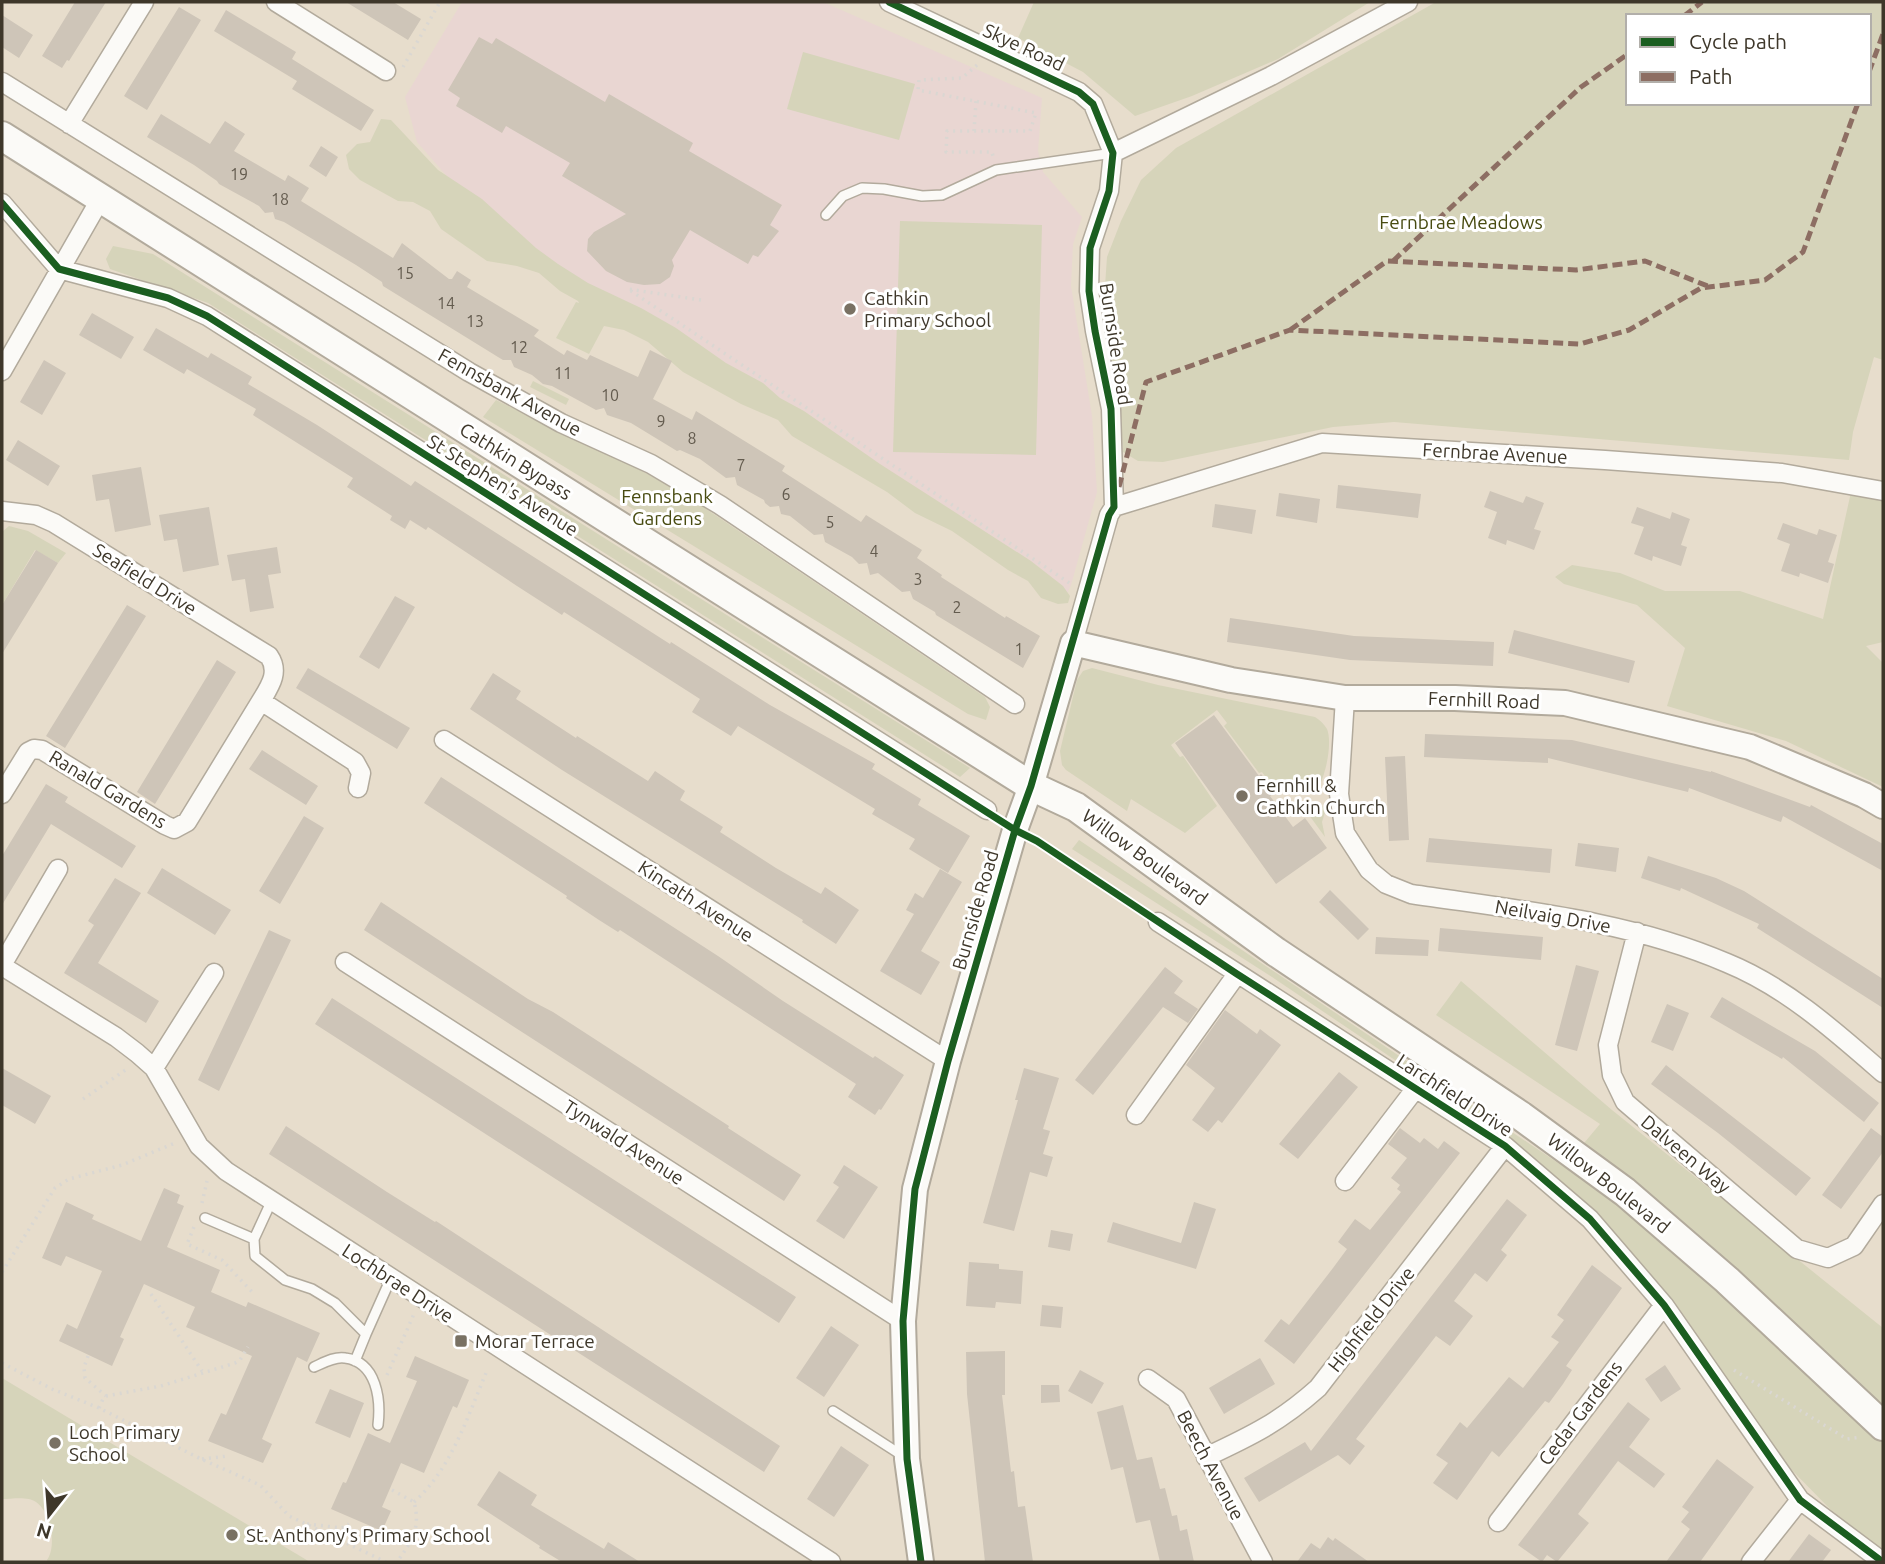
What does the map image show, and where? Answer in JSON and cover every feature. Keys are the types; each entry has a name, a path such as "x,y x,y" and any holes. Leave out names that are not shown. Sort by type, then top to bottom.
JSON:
{"main road":[{"name":"Cathkin Bypass","path":"2,136 1031,786"},
{"name":"Willow Boulevard","path":"1031,786 1076,807 1276,952 1521,1116 1625,1192 1727,1280 1880,1423"}],"street":[{"path":"69,124 144,2"},
{"path":"276,2 386,71"},
{"name":"Skye Road","path":"889,2 1080,92 1093,104 1113,153"},
{"path":"1113,153 1271,76 1408,2"},
{"name":"Fennsbank Avenue","path":"2,82 480,379 561,423 651,464 720,505 1015,704"},
{"name":"Burnside Road","path":"921,1562 907,1459 902,1321 915,1189 948,1061 1015,830 1031,786 1105,528 1114,508 1111,409 1089,290 1090,248 1109,191 1113,153"},
{"path":"2,371 101,198"},
{"path":"2,203 59,269"},
{"name":"St Stephen's Avenue","path":"59,269 169,298 206,316 987,810"},
{"name":"Fernbrae Avenue","path":"1114,508 1322,443 1782,474 1883,491"},
{"name":"Seafield Drive","path":"2,511 19,511 54,523 269,656 275,670"},
{"name":"Fernhill Road","path":"1073,643 1231,680 1345,698 1455,698 1565,703 1750,747 1864,795 1883,806"},
{"name":"Ranald Gardens","path":"2,794 28,752 34,749 42,750 174,829 187,822 261,701 274,678 275,670"},
{"name":"Neilvaig Drive","path":"1345,698 1339,794 1345,833 1369,870 1386,884 1411,894 1594,922 1637,932 1728,963 1782,993 1832,1029 1883,1073"},
{"path":"261,701 355,762 361,773 358,788"},
{"name":"Kincath Avenue","path":"444,740 948,1061"},
{"path":"2,966 58,869"},
{"name":"Larchfield Drive","path":"1158,922 1505,1146 1590,1220 1664,1306 1800,1500 1883,1562"},
{"name":"Dalveen Way","path":"1637,932 1608,1045 1612,1075 1625,1102 1797,1248 1828,1258 1854,1246 1883,1204"},
{"name":"Tynwald Avenue","path":"345,962 902,1321"},
{"name":"Lochbrae Drive","path":"2,966 116,1037 154,1068 199,1146 226,1171 831,1562"},
{"path":"154,1068 214,973"},
{"path":"1136,1115 1237,974"},
{"path":"1345,1181 1416,1088"},
{"name":"Highfield Drive","path":"1206,1457 1267,1428 1318,1388 1505,1146"},
{"name":"Cedar Gardens","path":"1498,1522 1664,1306"},
{"name":"Beech Avenue","path":"1148,1378 1176,1399 1263,1562"},
{"path":"1751,1562 1800,1500"}],"lane":[{"path":"826,215 843,196 862,188 884,189 922,197 942,195 996,170 1113,153"},
{"path":"272,1200 254,1239 255,1256 285,1280 312,1289 335,1303 366,1334"},
{"path":"201,1218 254,1239"},
{"path":"355,1361 391,1278"},
{"path":"314,1367 344,1357 365,1367 373,1379 378,1396 378,1425"},
{"path":"833,1411 907,1459"}],"path":[{"path":"386,71 396,79 440,2"},
{"path":"979,60 976,68 962,78 919,80 918,90 1036,113 1030,131 947,131 946,152 992,152 996,170"},
{"path":"974,131 976,101"},
{"path":"701,300 628,289 1075,587"},
{"path":"83,1099 127,1069"},
{"path":"2,1272 55,1188 68,1179 122,1165 175,1143"},
{"path":"201,1208 207,1181"},
{"path":"201,1218 187,1244 222,1260 255,1295"},
{"path":"151,1294 202,1372"},
{"path":"378,1396 415,1312"},
{"path":"99,1408 106,1396 161,1386 234,1363 240,1360 248,1347"},
{"path":"88,1356 83,1367 85,1378 106,1396"},
{"path":"2,1363 52,1389 99,1408 260,1485 289,1516 386,1562"},
{"path":"1710,1371 1719,1366 1738,1372 1847,1439 1863,1436 1880,1423"},
{"path":"414,1502 441,1472 486,1373"},
{"path":"201,1459 228,1456"},
{"path":"392,1490 414,1502"},
{"path":"397,1562 417,1526 414,1502"},
{"path":"302,1523 342,1528 349,1524"}],"shaded area":[{"name":"Cathkin Primary School","path":"462,2 823,2 1042,98 1038,151 1043,172 1082,217 1073,244 1071,286 1092,416 1097,492 1065,598 584,284 466,198 417,142 405,97"}],"green space":[{"path":"1034,2 1370,2 1278,59 1192,96 1135,116 1083,72 1018,38"},
{"name":"Fernbrae Meadows","path":"1436,2 1883,2 1883,360 1874,357 1853,432 1849,460 1394,422 1333,427 1163,462 1138,461 1123,452 1120,398 1102,329 1107,257 1141,180 1176,148"},
{"path":"803,52 915,84 899,140 787,109"},
{"path":"381,119 391,120 438,170 482,199 536,248 558,264 588,283 676,328 1031,561 1063,586 1070,596 1068,603 1058,604 1041,598 1028,581 952,531 915,513 887,492 792,436 778,420 741,404 683,372 648,342 624,330 604,326 589,354 556,338 578,301 560,291 539,273 487,261 441,229 430,211 413,202 398,201 360,180 349,169 346,155 357,144 370,142"},
{"path":"900,221 1042,225 1036,455 893,452"},
{"path":"113,246 153,254 970,768 960,777 208,303 110,269 106,259"},
{"path":"533,381 569,399 566,405 530,387"},
{"name":"Fennsbank Gardens","path":"496,400 681,492 985,697 990,707 986,720 968,714 483,417"},
{"path":"1851,492 1883,498 1883,642 1866,646 1883,663 1883,787 1786,741 1667,706 1685,648 1637,605 1564,584 1555,577 1572,565 1620,573 1665,591 1740,591 1823,619"},
{"path":"9,526 28,531 66,553 58,563 35,550 2,605 2,532"},
{"path":"1092,668 1158,685 1315,717 1325,725 1329,735 1327,761 1319,786 1316,791 1271,784 1262,772 1259,773 1224,726 1227,723 1217,710 1171,745 1180,757 1183,756 1217,806 1185,833 1131,799 1127,811 1062,765 1060,751 1077,680 1083,671"},
{"path":"1323,806 1326,809 1322,822 1325,837 1309,815"},
{"path":"1079,840 1564,1167 1600,1124 1436,1015 1461,981 1612,1110 1883,1328 1883,1553 1830,1509 1773,1451 1618,1237 1555,1177 1426,1081 1272,977 1072,849"},
{"name":"Loch Primary School","path":"2,1378 310,1562 48,1562 52,1546 51,1530 41,1507 29,1499 2,1499"}],"building":[{"path":"75,2 106,2 62,68 42,56"},
{"path":"346,2 393,2 421,19 408,40"},
{"path":"179,7 201,20 147,110 124,96"},
{"path":"226,10 296,52 292,59 374,110 361,131 292,89 297,81 214,31"},
{"path":"2,15 33,35 19,58 2,47"},
{"path":"479,37 492,44 496,38 605,102 609,94 693,143 689,151 782,205 770,225 779,231 758,257 753,255 748,264 690,230 672,260 674,266 670,277 660,284 627,282 606,271 587,251 588,239 594,232 626,214 562,176 570,163 506,126 502,133 456,106 460,98 448,90"},
{"path":"161,114 210,144 225,121 245,134 234,151 285,181 288,175 309,188 301,201 393,258 402,243 449,279 452,279 457,271 471,280 467,287 539,330 534,336 564,355 567,350 587,360 590,355 638,377 650,350 672,361 653,399 692,420 696,411 785,466 782,471 861,522 866,515 922,550 917,558 942,575 941,577 1005,618 1006,616 1040,636 1023,668 936,615 913,599 910,591 902,592 878,573 870,575 867,563 859,564 825,542 823,534 814,535 790,516 781,514 779,506 770,507 764,500 737,485 735,477 726,478 700,459 677,451 631,423 607,415 604,408 596,410 552,386 543,384 532,375 514,367 511,360 503,360 383,286 382,282 356,265 275,219 273,212 265,213 259,206 219,184 194,165 147,137"},
{"path":"321,146 338,157 326,177 309,166"},
{"path":"92,313 134,337 121,359 79,335"},
{"path":"156,328 208,358 211,353 252,377 248,384 411,486 415,481 670,644 671,642 770,705 875,764 872,769 921,799 918,805 970,836 948,873 909,849 915,839 872,814 875,809 738,726 731,736 692,712 700,699 564,612 562,615 428,527 426,530 410,520 405,529 390,520 392,516 347,487 353,478 253,415 256,409 187,369 184,374 143,350"},
{"path":"44,360 66,373 42,415 20,402"},
{"path":"18,440 60,466 48,486 6,460"},
{"path":"141,467 151,525 115,532 109,499 96,501 92,475"},
{"path":"1338,485 1421,494 1418,518 1336,508"},
{"path":"1490,491 1523,503 1526,496 1544,503 1534,529 1541,531 1534,550 1507,540 1506,545 1488,538 1497,512 1484,507"},
{"path":"1279,493 1320,499 1317,523 1276,516"},
{"path":"1215,504 1256,510 1252,534 1212,527"},
{"path":"209,507 219,565 183,572 177,539 164,541 159,515"},
{"path":"1637,507 1670,519 1672,512 1690,519 1681,545 1687,547 1681,566 1653,556 1652,561 1634,554 1644,527 1631,523"},
{"path":"1783,523 1817,535 1819,529 1837,535 1828,562 1834,564 1828,583 1800,573 1799,577 1781,571 1790,544 1777,539"},
{"path":"277,547 281,573 268,575 274,608 250,612 245,579 232,581 227,555"},
{"path":"36,550 58,563 2,654 2,605"},
{"path":"395,596 415,607 379,669 359,657"},
{"path":"127,605 146,616 65,748 46,736"},
{"path":"1230,618 1354,636 1494,642 1493,666 1350,660 1227,642"},
{"path":"1514,630 1635,661 1629,683 1508,653"},
{"path":"217,660 236,672 155,804 137,792"},
{"path":"308,668 410,728 397,749 296,688"},
{"path":"493,673 521,691 516,699 576,738 577,736 648,781 655,771 685,791 680,800 723,827 720,832 821,894 825,887 859,910 836,944 802,922 803,920 562,770 470,709"},
{"name":"Fernhill & Cathkin Church","path":"1214,715 1259,776 1261,774 1275,792 1270,796 1293,827 1305,818 1327,848 1276,884 1175,743"},
{"path":"1425,734 1572,740 1711,771 1810,807 1811,805 1883,844 1883,871 1783,816 1781,822 1689,788 1688,792 1548,758 1548,763 1424,757"},
{"path":"262,750 318,786 306,805 249,769"},
{"path":"1405,756 1409,840 1389,841 1385,757"},
{"path":"441,777 783,1001 904,1075 881,1110 875,1115 848,1097 856,1084 620,930 618,932 599,920 566,898 567,896 424,803"},
{"path":"46,784 68,797 65,802 136,846 122,868 51,824 2,905 2,856"},
{"path":"304,816 324,828 280,904 259,891"},
{"path":"1429,838 1552,849 1550,873 1426,862"},
{"path":"1578,843 1619,848 1616,872 1575,866"},
{"path":"1648,856 1716,878 1744,891 1883,979 1883,1008 1757,928 1759,924 1681,888 1680,891 1641,878"},
{"path":"162,868 231,910 215,935 147,893"},
{"path":"940,869 962,882 921,951 940,962 921,995 880,971 914,914 906,910 915,893 923,898"},
{"path":"115,878 141,893 98,963 159,1001 146,1023 64,973 94,925 88,921"},
{"path":"1330,890 1369,929 1358,940 1319,902"},
{"path":"381,902 801,1175 784,1201 364,930"},
{"path":"1440,928 1543,937 1541,960 1438,951"},
{"path":"269,930 291,940 219,1091 198,1080"},
{"path":"1376,937 1429,940 1428,956 1375,954"},
{"path":"1576,965 1599,971 1577,1051 1555,1045"},
{"path":"1165,967 1183,981 1174,993 1198,1009 1188,1023 1163,1007 1093,1095 1075,1080"},
{"path":"1722,997 1815,1051 1879,1103 1864,1122 1783,1057 1782,1059 1710,1017"},
{"path":"332,998 796,1297 779,1323 315,1024"},
{"path":"1667,1004 1689,1013 1673,1051 1651,1042"},
{"path":"1225,1010 1257,1034 1260,1029 1281,1045 1222,1123 1218,1120 1208,1132 1192,1120 1215,1088 1186,1065"},
{"path":"1666,1065 1811,1178 1796,1196 1718,1133 1651,1084"},
{"path":"2,1068 51,1096 35,1124 2,1105"},
{"path":"1024,1068 1059,1078 1043,1129 1050,1131 1043,1154 1053,1157 1047,1177 1030,1172 1014,1231 983,1223 1018,1100 1015,1100"},
{"path":"1339,1072 1358,1087 1298,1159 1279,1144"},
{"path":"286,1126 780,1446 764,1472 269,1154"},
{"path":"1400,1128 1420,1143 1424,1138 1438,1149 1444,1141 1460,1153 1294,1364 1264,1341 1281,1319 1289,1325 1333,1268 1347,1249 1338,1242 1355,1219 1370,1230 1401,1192 1397,1189 1400,1185 1391,1178 1407,1158 1388,1144"},
{"path":"1871,1128 1883,1137 1883,1152 1841,1209 1822,1195"},
{"path":"844,1165 878,1187 844,1239 816,1221 839,1187 833,1183"},
{"path":"164,1188 180,1195 177,1203 184,1206 167,1247 220,1270 211,1292 246,1307 248,1302 320,1333 307,1362 297,1357 262,1439 272,1444 263,1463 208,1441 221,1413 226,1415 252,1356 186,1327 195,1307 144,1284 120,1337 124,1339 112,1366 59,1341 67,1324 77,1329 102,1271 66,1256 61,1266 42,1258 66,1202 94,1215 92,1219 141,1241"},
{"path":"1507,1199 1527,1215 1501,1250 1507,1255 1487,1282 1475,1273 1454,1301 1473,1316 1450,1346 1436,1336 1356,1439 1365,1446 1350,1465 1338,1455 1259,1502 1244,1478 1305,1442 1311,1451"},
{"path":"1194,1202 1216,1209 1196,1269 1107,1242 1113,1222 1181,1243"},
{"path":"1051,1230 1073,1234 1070,1251 1048,1247"},
{"path":"969,1262 999,1264 999,1269 1023,1271 1021,1304 996,1302 995,1308 966,1306"},
{"path":"1592,1265 1622,1288 1566,1366 1572,1370 1549,1403 1545,1401 1499,1457 1492,1451 1457,1500 1433,1483 1448,1463 1436,1455 1460,1422 1467,1428 1509,1377 1523,1388 1559,1342 1551,1337 1564,1320 1557,1315"},
{"path":"1042,1305 1063,1307 1061,1328 1040,1326"},
{"path":"831,1326 859,1345 824,1397 796,1378"},
{"path":"1005,1351 1005,1395 1002,1395 1011,1472 1014,1471 1018,1507 1025,1506 1033,1562 985,1562 967,1394 966,1352"},
{"path":"415,1356 469,1380 457,1408 453,1406 424,1473 401,1463 382,1507 391,1511 382,1531 331,1509 343,1482 346,1483 368,1433 390,1443 417,1381 406,1377"},
{"path":"1260,1358 1275,1384 1224,1414 1209,1388"},
{"path":"1665,1365 1681,1389 1661,1402 1645,1379"},
{"path":"1080,1370 1104,1383 1092,1404 1068,1391"},
{"path":"1041,1385 1059,1385 1060,1402 1041,1403"},
{"path":"330,1389 364,1403 350,1438 315,1423"},
{"path":"1628,1402 1650,1419 1629,1447 1665,1474 1654,1488 1618,1461 1578,1514 1589,1523 1557,1562 1547,1555 1542,1562 1518,1545"},
{"path":"1123,1405 1137,1460 1152,1457 1160,1489 1165,1488 1172,1516 1177,1515 1180,1531 1187,1529 1194,1562 1160,1562 1150,1520 1136,1523 1123,1467 1111,1470 1097,1412"},
{"path":"841,1446 869,1465 834,1517 807,1499"},
{"path":"1717,1459 1754,1487 1700,1562 1666,1562 1690,1529 1681,1522 1689,1512 1682,1507"},
{"path":"499,1471 537,1495 531,1505 604,1549 608,1542 640,1562 562,1562 539,1548 540,1546 477,1505"},
{"path":"1809,1534 1831,1550 1822,1562 1788,1562"},
{"path":"1328,1537 1333,1541 1335,1538 1369,1562 1297,1562 1311,1543 1320,1549"}],"marked path":[{"path":"1687,14 1702,2"},
{"path":"1871,67 1883,34"},
{"path":"1393,261 1581,87 1626,55"},
{"path":"1119,487 1146,382 1290,330 1580,344 1629,330 1701,288 1765,280 1803,252 1857,105"},
{"path":"1290,330 1387,261 1576,270 1645,261 1710,287"}],"cycle path":[{"path":"889,2 1079,92 1093,104 1113,153 1109,191 1090,248 1089,291 1111,409 1114,507 1109,515 1031,786 1015,830 948,1061 915,1189 903,1321 907,1459 921,1562"},
{"path":"2,203 59,269 168,298 207,316 1015,830 1037,841 1237,974 1505,1146 1590,1219 1664,1305 1800,1500 1883,1562"}],"place":[{"name":"Cathkin Primary School","path":"850,309"},
{"name":"Fernhill & Cathkin Church","path":"1242,796"},
{"name":"Morar Terrace","path":"461,1341"},
{"name":"Loch Primary School","path":"55,1443"},
{"name":"St. Anthony's Primary School","path":"232,1535"}]}
